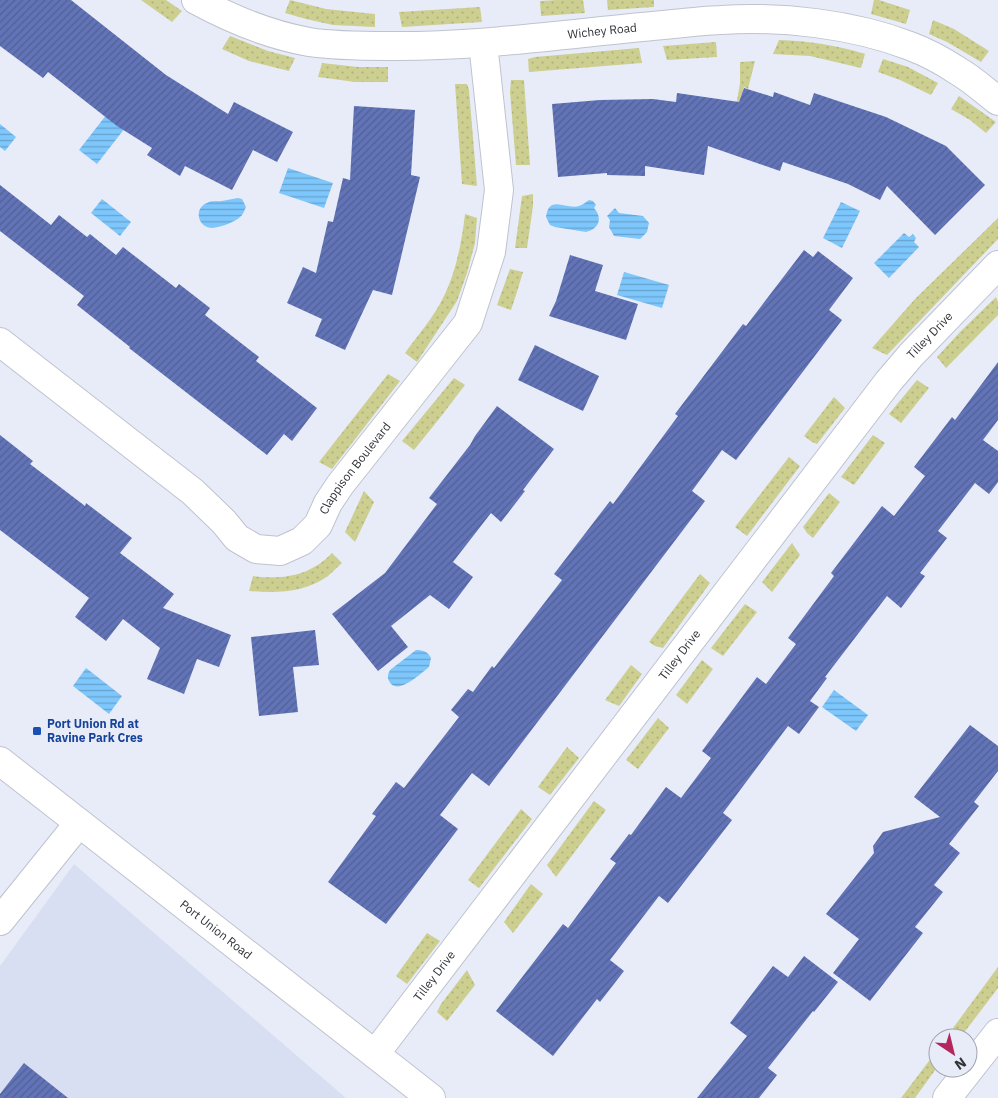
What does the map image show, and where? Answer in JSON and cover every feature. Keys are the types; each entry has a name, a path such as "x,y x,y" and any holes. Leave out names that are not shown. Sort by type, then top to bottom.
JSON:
{"street":[{"name":"Wichey Road","path":"196,0 228,17 266,31 309,42 353,46 483,43 722,20 771,20 823,24 857,30 911,46 959,71 998,101"},
{"name":"Clappison Boulevard","path":"0,342 193,492 224,522 237,538 256,550 280,551 302,541 318,525 328,503 340,485 468,322 491,252 499,190 483,43"},
{"name":"Tilley Drive","path":"375,1054 888,382 911,355 998,265"},
{"name":"Port Union Road","path":"0,761 431,1098"},
{"path":"0,920 79,822"},
{"path":"947,1098 998,1033"}],"shaded area":[{"path":"74,864 346,1098 0,1098 0,966"}],"green space":[{"path":"141,0 166,0 182,11 172,22"},
{"path":"290,0 326,9 375,14 375,27 333,25 285,13"},
{"path":"583,0 585,13 541,16 540,1"},
{"path":"607,0 654,0 654,7 608,10"},
{"path":"874,0 910,10 906,24 871,14"},
{"path":"480,7 482,22 402,27 399,12"},
{"path":"933,20 954,29 989,51 981,62 929,34"},
{"path":"230,36 268,51 295,58 289,71 249,61 222,49"},
{"path":"779,40 822,44 865,54 861,68 810,56 773,54"},
{"path":"716,42 717,57 667,60 663,46"},
{"path":"639,48 642,63 529,72 528,59 535,57"},
{"path":"883,59 908,67 938,83 931,95 878,72"},
{"path":"755,61 748,89 744,87 737,108 740,62"},
{"path":"322,63 358,67 388,67 388,82 355,82 318,77"},
{"path":"511,80 524,80 530,165 516,165 510,92"},
{"path":"455,84 467,84 469,90 477,186 462,184"},
{"path":"959,96 996,122 986,133 970,120 951,109"},
{"path":"533,194 527,248 515,248 522,196"},
{"path":"465,214 477,218 475,243 467,273 457,301 417,362 405,353 436,311 448,287 458,256"},
{"path":"998,218 998,239 887,355 872,348 915,299"},
{"path":"510,269 523,272 511,310 497,305"},
{"path":"996,297 998,315 946,368 937,357"},
{"path":"388,374 400,381 332,469 319,462"},
{"path":"454,378 465,385 414,450 402,441"},
{"path":"917,380 929,388 901,423 889,414"},
{"path":"834,397 845,408 817,444 812,442 804,436"},
{"path":"873,435 885,443 854,485 841,477"},
{"path":"789,457 800,466 747,536 735,527"},
{"path":"364,491 374,502 355,542 345,532"},
{"path":"829,493 840,502 813,538 803,527"},
{"path":"792,543 800,555 772,592 762,582"},
{"path":"332,553 342,563 319,582 290,591 249,591 253,576 285,577 296,575 315,567"},
{"path":"700,574 710,583 663,648 649,642"},
{"path":"745,604 757,612 723,656 711,648"},
{"path":"702,660 713,669 687,704 676,695"},
{"path":"631,665 642,674 619,706 605,700"},
{"path":"658,718 669,728 638,769 626,760"},
{"path":"567,747 579,758 550,795 538,787"},
{"path":"594,801 606,810 556,877 547,865"},
{"path":"521,809 532,819 479,888 468,880"},
{"path":"531,884 543,894 513,933 504,922"},
{"path":"427,933 440,941 407,984 396,976"},
{"path":"998,967 998,988 968,1028 953,1028"},
{"path":"467,970 475,985 447,1021 437,1012"},
{"path":"928,1062 929,1078 915,1098 901,1098"}],"water":[{"path":"107,114 125,128 97,164 79,150"},
{"path":"0,124 16,137 5,151 0,147"},
{"path":"288,168 333,183 324,208 279,193"},
{"path":"238,198 242,199 246,207 242,215 237,219 214,228 203,225 199,218 199,211 203,205"},
{"path":"102,199 131,222 120,236 91,213"},
{"path":"589,200 593,201 596,205 594,208 599,219 597,226 590,231 586,232 550,225 546,217 548,210 554,204 574,207"},
{"path":"841,202 860,211 842,248 823,238"},
{"path":"615,208 619,213 643,216 649,223 647,232 640,239 614,236 609,227 610,220 607,216"},
{"path":"904,233 909,237 913,234 916,238 914,242 919,247 889,278 874,263"},
{"path":"624,272 669,285 662,308 617,295"},
{"path":"416,650 429,654 431,658 429,667 403,685 393,685 388,678 390,670"},
{"path":"86,668 122,696 109,714 73,686"},
{"path":"834,690 868,715 856,731 822,707"}],"building":[{"path":"0,0 71,0 166,75 228,114 234,102 293,132 277,162 253,150 232,190 185,166 180,176 147,155 152,148 117,126 48,72 43,78 0,46"},
{"path":"744,88 773,97 774,92 810,105 814,93 886,117 946,146 985,185 935,235 887,186 880,200 848,184 783,162 780,171 708,146 704,175 645,166 645,176 607,175 607,173 558,177 552,104 600,100 653,99 676,102 677,93 739,102"},
{"path":"354,106 415,110 411,175 420,177 392,295 373,290 345,350 315,336 322,319 287,303 303,267 316,273 328,221 333,222 343,178 350,180"},
{"path":"0,185 51,225 59,215 87,237 90,234 116,255 123,247 176,288 179,284 210,308 205,315 259,357 256,361 317,408 292,441 284,434 267,455 129,348 77,305 84,296 0,231"},
{"path":"804,250 813,257 818,251 853,278 829,310 842,320 736,460 722,450 692,491 705,501 489,786 472,773 440,815 458,829 386,924 328,882 376,816 372,814 396,782 404,788 459,717 451,710 468,689 473,692 492,666 494,668 562,580 554,574 610,501 613,504 678,416 675,414 743,324 746,326"},
{"path":"570,255 603,265 595,291 638,304 626,340 549,316 556,301"},
{"path":"535,345 599,376 583,411 518,380"},
{"path":"998,362 998,420 983,440 998,451 998,482 989,494 975,483 938,531 947,538 920,573 925,576 901,608 887,596 825,677 827,678 810,701 819,707 799,734 788,726 723,813 732,820 668,903 659,896 610,960 624,971 600,1002 597,999 553,1056 496,1011 563,924 568,928 616,863 610,859 629,834 631,835 666,787 681,798 711,758 702,751 757,677 766,684 796,644 788,638 834,576 831,573 882,506 894,516 925,476 914,467 952,417 955,420"},
{"path":"497,406 554,449 501,522 491,513 453,562 473,577 449,609 430,595 391,626 408,647 378,671 332,614 385,573 437,504 429,498"},
{"path":"0,435 33,461 30,464 85,506 86,503 132,538 120,553 174,594 163,608 231,635 219,667 197,659 184,694 147,679 160,648 123,619 106,641 75,617 89,598 0,530"},
{"path":"315,630 319,665 293,667 298,712 259,716 251,637"},
{"path":"970,725 998,746 998,771 974,802 979,806 949,844 960,853 934,885 943,892 915,927 923,933 870,1001 833,973 859,939 826,914 874,853 873,846 883,832 940,817 914,797"},
{"path":"804,956 838,982 768,1068 777,1075 759,1098 697,1098 747,1036 730,1023 773,966 788,977"},
{"path":"24,1063 68,1098 0,1098 0,1094"}],"place":[{"name":"Port Union Rd at Ravine Park Cres","path":"37,731"}]}
